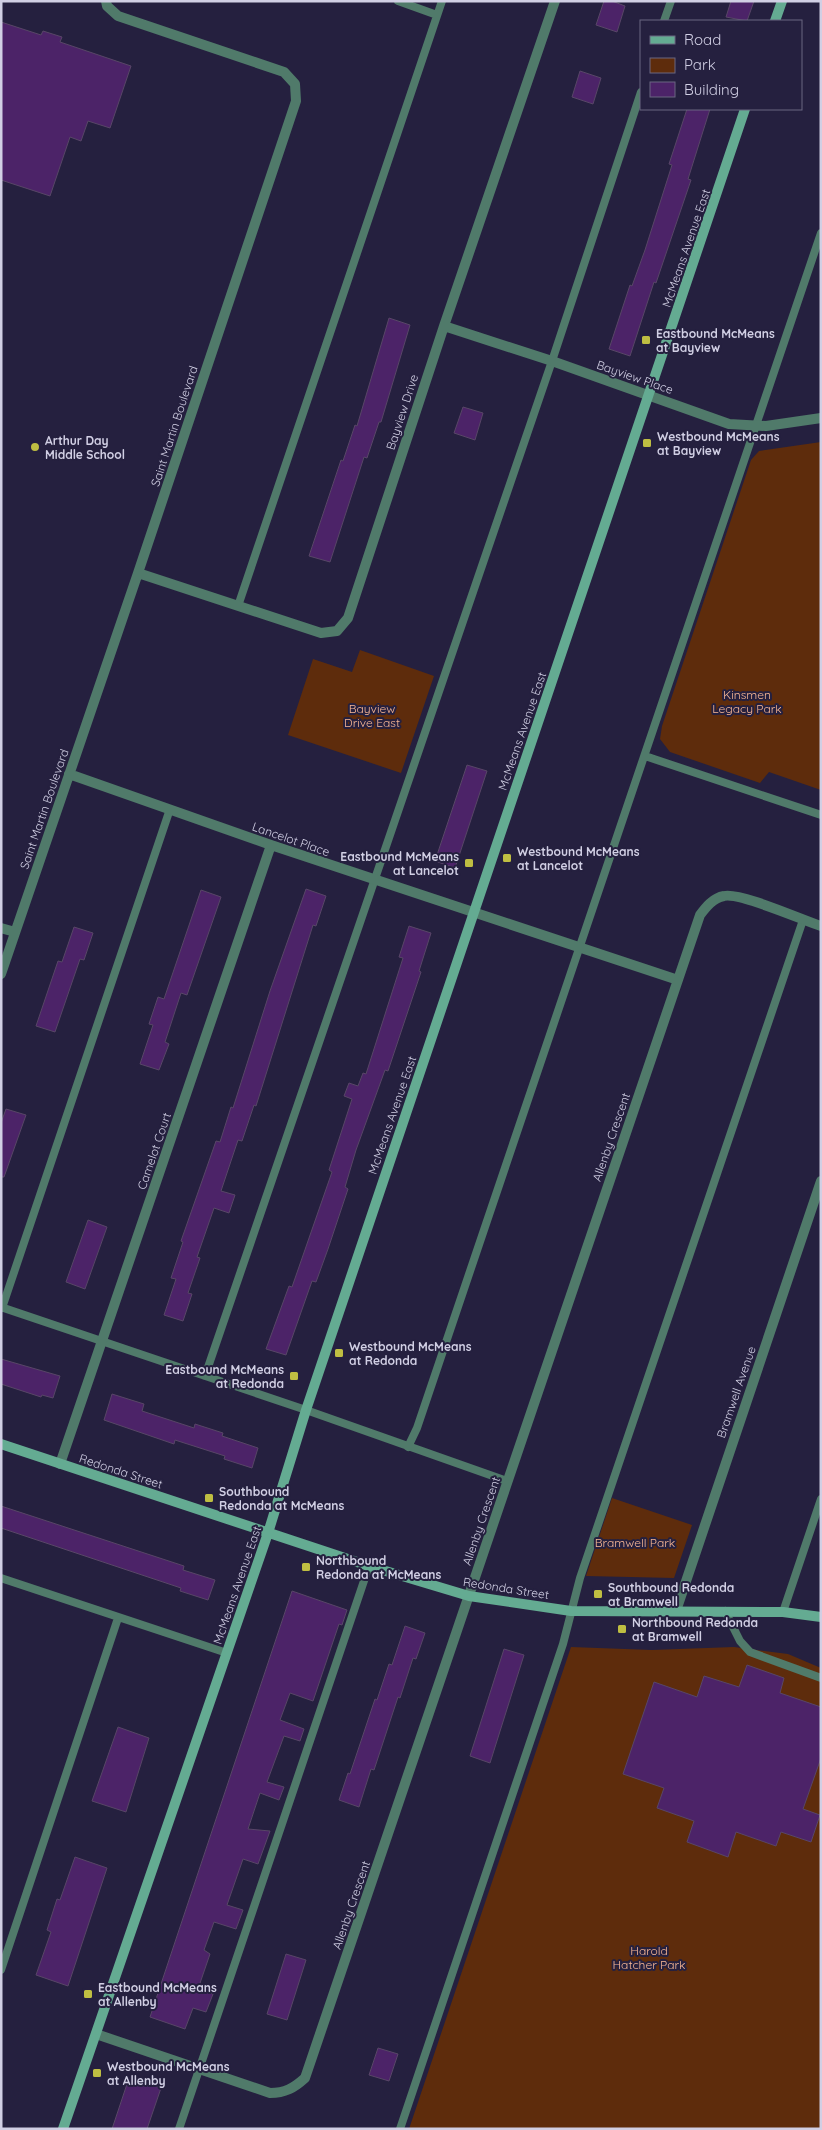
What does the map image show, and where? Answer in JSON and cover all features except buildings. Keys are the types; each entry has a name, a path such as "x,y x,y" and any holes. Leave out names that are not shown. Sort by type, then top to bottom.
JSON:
{"street":[{"name":"Saint Martin Boulevard","path":"1,974 296,101 295,84 284,72 118,16 107,6 106,1"},
{"name":"Bayview Drive","path":"138,573 321,632 337,631 348,618 554,1"},
{"path":"775,20 782,1"},
{"name":"McMeans Avenue East","path":"63,2129 268,1533 306,1410 746,110"},
{"name":"Bayview Place","path":"444,326 552,361 729,424 766,426 821,418"},
{"name":"Lancelot Place","path":"69,774 376,881 678,980"},
{"name":"Camelot Court","path":"60,1464 271,845"},
{"name":"Allenby Crescent","path":"96,2034 270,2093 282,2093 296,2087 305,2078 700,915 710,902 724,896 739,897 821,926"},
{"path":"1,928 15,932"},
{"name":"Bramwell Avenue","path":"676,1611 821,1181"},
{"name":"Redonda Street","path":"1,1444 369,1566 468,1596 572,1610 783,1612 821,1617"}],"lane":[{"path":"398,1 438,15"},
{"path":"238,606 442,1"},
{"path":"664,20 671,1"},
{"path":"205,1376 376,881 640,95"},
{"path":"408,1448 417,1428 821,233"},
{"path":"645,756 821,815"},
{"path":"170,809 2,1308 306,1410 408,1448 507,1481"},
{"path":"400,2129 563,1644 580,1578 803,920"},
{"path":"783,1612 821,1499"},
{"path":"179,2129 369,1566"},
{"path":"1,1578 227,1653"},
{"path":"726,1611 740,1641 750,1652 821,1678"},
{"path":"1,1970 118,1618"}],"green space":[{"name":"Kinsmen Legacy Park","path":"821,442 821,790 769,772 760,783 670,752 660,739 662,726 751,460 759,451"},
{"name":"Bayview Drive East","path":"360,650 434,676 401,773 288,735 313,659 352,672"},
{"name":"Bramwell Park","path":"612,1498 692,1525 674,1578 586,1576"},
{"name":"Harold Hatcher Park","path":"571,1647 652,1650 734,1647 788,1654 821,1668 821,2129 409,2129"}],"place":[{"name":"Eastbound McMeans at Bayview","path":"646,340"},
{"name":"Westbound McMeans at Bayview","path":"647,443"},
{"name":"Arthur Day Middle School","path":"35,447"},
{"name":"Westbound McMeans at Lancelot","path":"507,858"},
{"name":"Eastbound McMeans at Lancelot","path":"469,863"},
{"name":"Westbound McMeans at Redonda","path":"339,1353"},
{"name":"Eastbound McMeans at Redonda","path":"294,1376"},
{"name":"Southbound Redonda at McMeans","path":"209,1498"},
{"name":"Northbound Redonda at McMeans","path":"306,1567"},
{"name":"Southbound Redonda at Bramwell","path":"598,1594"},
{"name":"Northbound Redonda at Bramwell","path":"622,1629"},
{"name":"Eastbound McMeans at Allenby","path":"88,1994"},
{"name":"Westbound McMeans at Allenby","path":"97,2073"}]}
